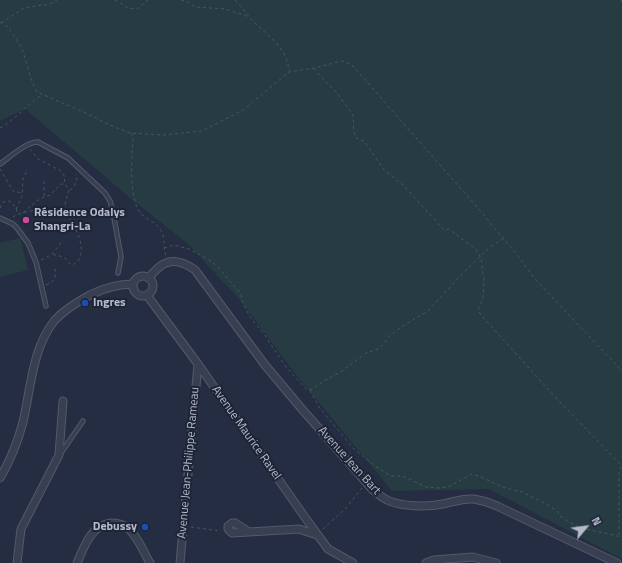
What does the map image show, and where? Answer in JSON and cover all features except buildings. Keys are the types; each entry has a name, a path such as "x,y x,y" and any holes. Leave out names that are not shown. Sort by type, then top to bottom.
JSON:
{"street":[{"path":"148,278 157,268 168,262"},
{"name":"Avenue Jean Bart","path":"168,262 181,262 195,270 265,365 372,489 381,497 389,501 406,505 431,506 464,499 474,499 487,502 617,563"},
{"path":"140,277 148,278 152,286 150,292 142,296 136,293 133,284 136,279 140,277"},
{"path":"0,478 8,465 23,422 40,346 51,326 62,313 80,300 103,289 123,284 133,284"},
{"name":"Avenue Maurice Ravel","path":"148,294 149,298 198,364 317,535 328,549 353,563"},
{"name":"Avenue Jean-Philippe Rameau","path":"180,563 198,364"},
{"path":"17,563 21,529 59,455 63,401"},
{"path":"299,529 304,516"},
{"path":"77,563 89,538 96,529 105,524 113,523 126,527 132,533 142,547 150,563"},
{"path":"249,532 235,523 228,526 230,532 234,533 299,529 317,535"},
{"path":"426,563 434,560 473,557 496,563"}],"lane":[{"path":"0,164 32,142 38,142 68,158 76,165 105,193 110,201 121,257 118,273"},
{"path":"0,218 13,224 22,233 28,243 36,262 46,306"},
{"path":"59,455 83,421"}],"path":[{"path":"57,0 48,5 24,8 0,22 8,27 22,48 31,79 37,92 130,133 164,135 202,131 243,110 289,72 342,61 352,65 504,238 534,278 622,371"},
{"path":"115,0 128,8 137,9 148,0"},
{"path":"181,0 195,6 226,10 249,17"},
{"path":"235,0 249,17 271,37 284,52 289,67 289,72"},
{"path":"314,68 337,93 353,114 354,132 356,138 364,141 385,171 402,184 444,230 449,228 467,244 475,248 481,258 484,280 483,298 478,310 481,315 557,399 622,465 619,470 619,536"},
{"path":"0,128 8,123 32,101 43,94"},
{"path":"130,133 133,136 132,186 134,201 141,214 158,225 163,235 164,251 168,262"},
{"path":"27,145 38,159 61,171 65,177 64,184"},
{"path":"61,213 64,208 66,196 69,190 74,187 77,178 76,165"},
{"path":"0,168 13,191 22,193"},
{"path":"16,209 22,197 23,179 27,171"},
{"path":"44,181 44,196"},
{"path":"23,213 40,198 51,195 61,184 64,184"},
{"path":"64,184 69,190"},
{"path":"0,208 3,202 10,201 16,207 18,214"},
{"path":"8,221 18,214 34,210 58,212 67,216 78,233 81,241 81,251 78,260 73,265 62,256 52,254"},
{"path":"310,390 342,371 366,353 378,349 398,330 429,310 480,256 504,238"},
{"path":"36,262 52,254 62,240"},
{"path":"164,248 174,245 189,249 208,259 216,266 241,294 241,299 250,317 264,334 286,367 307,390 310,390 319,407 353,448 390,476 403,476 426,487 439,488 448,487 472,474 502,487 522,492 546,504 557,511 560,516 581,528 622,537"},
{"path":"42,287 52,282 56,275 56,269"},
{"path":"317,535 345,509 367,483"},
{"path":"184,526 230,532"}],"shaded area":[{"path":"0,0 622,0 622,559 489,489 392,491 296,375 240,300 188,244 135,202 25,109 0,121"},
{"path":"20,238 28,270 0,277 0,243"}],"place":[{"name":"Résidence Odalys Shangri-La","path":"26,220"},
{"name":"Ingres","path":"85,303"},
{"name":"Debussy","path":"145,527"}]}
